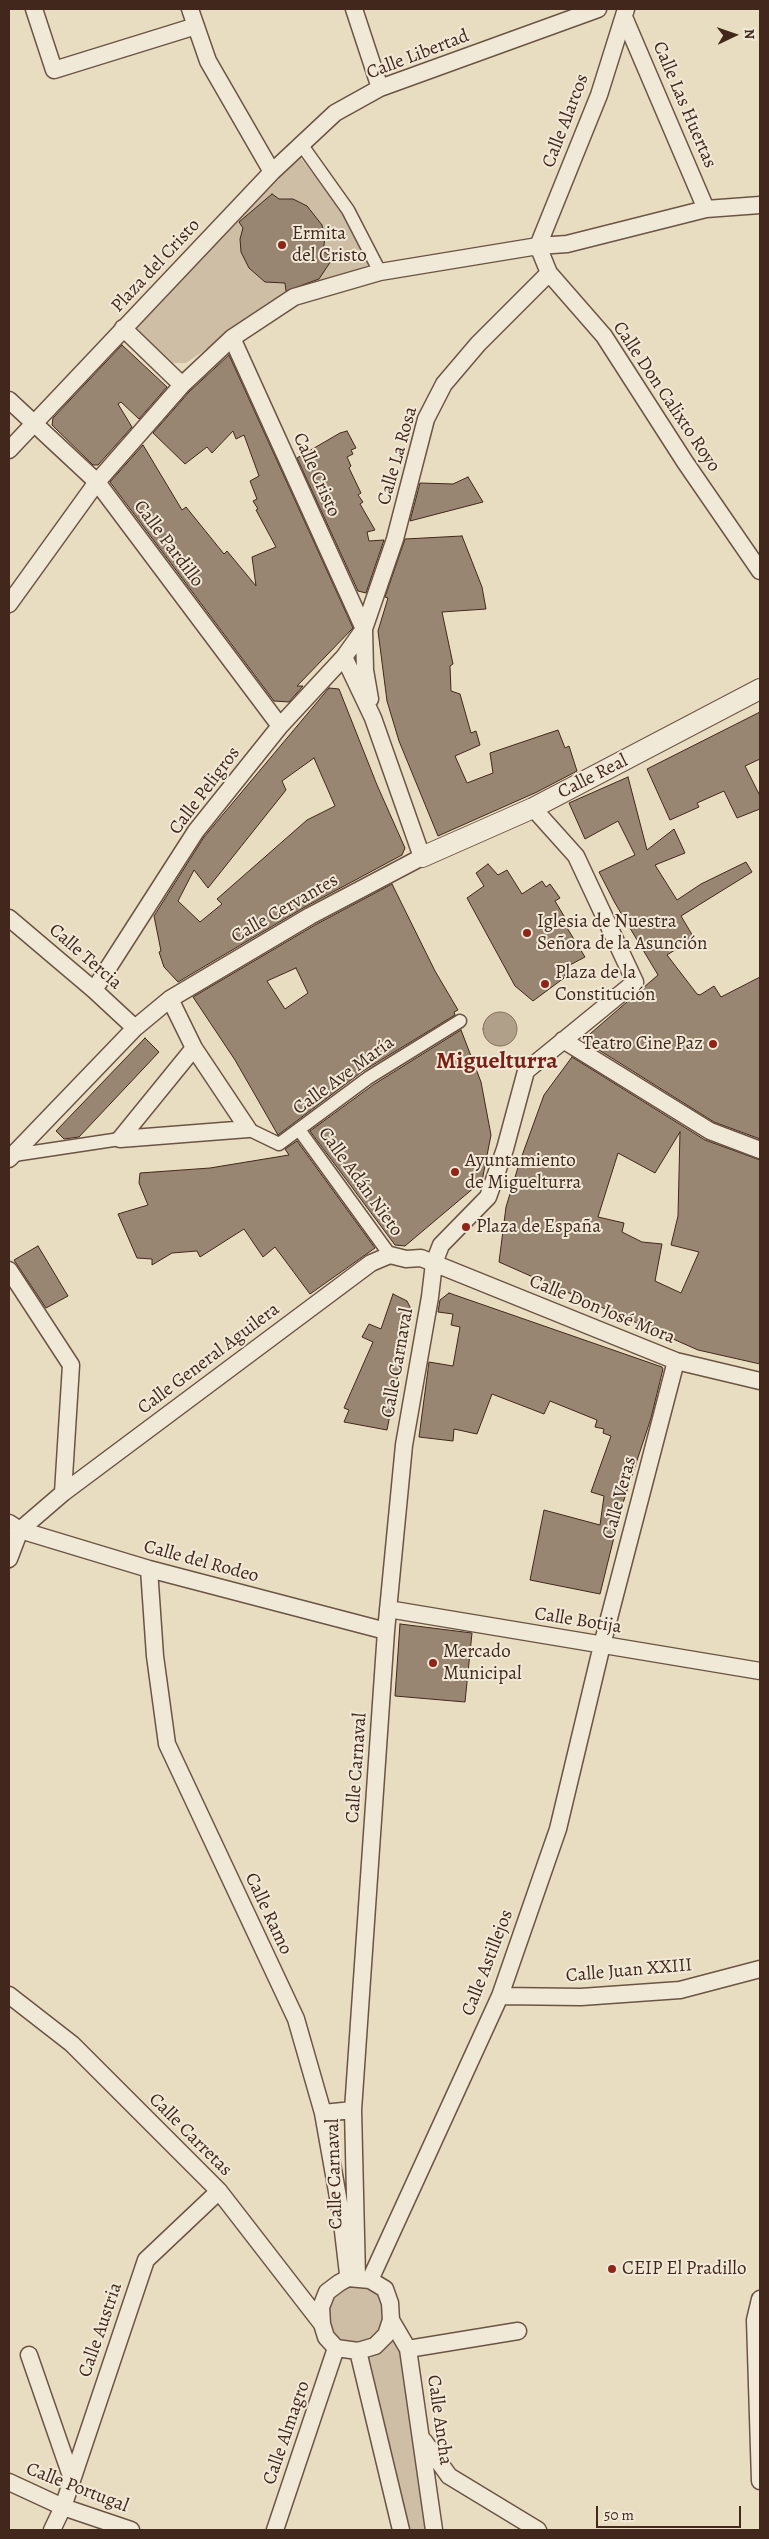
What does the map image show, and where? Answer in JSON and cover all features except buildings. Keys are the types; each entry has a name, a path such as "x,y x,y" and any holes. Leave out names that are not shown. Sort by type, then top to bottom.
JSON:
{"street":[{"path":"34,9 54,70 196,26"},
{"path":"190,9 208,61 272,172"},
{"path":"354,9 380,88"},
{"name":"Calle Libertad","path":"272,172 335,113 380,88 598,9"},
{"name":"Calle Las Huertas","path":"625,13 706,209"},
{"name":"Calle Alarcos","path":"538,246 599,95 625,13"},
{"path":"301,144 348,210 380,272"},
{"name":"Plaza del Cristo","path":"182,385 123,328 272,172"},
{"path":"9,604 97,482 182,385 232,338 294,298 380,272 538,246 567,244 706,209 760,205"},
{"name":"Calle Don Calixto Royo","path":"538,246 549,272 604,336 685,462 760,571"},
{"name":"Calle La Rosa","path":"364,629 395,539 426,419 444,384 478,344 549,272"},
{"path":"9,450 123,328"},
{"name":"Calle Cristo","path":"232,338 364,629"},
{"name":"Calle Pardillo","path":"9,400 97,482 280,726"},
{"path":"364,629 365,670 373,718"},
{"name":"Calle Peligros","path":"94,990 196,831 280,726 344,656 364,629"},
{"path":"344,656 373,718 422,857"},
{"name":"Calle Real","path":"422,857 533,808 760,689"},
{"name":"Calle Carnaval","path":"359,2279 353,2110 386,1631 404,1445 430,1297 434,1263 441,1245 488,1197 505,1149 526,1071 634,982 576,856 533,808"},
{"name":"Calle Cervantes","path":"10,1155 135,1028 170,1000 310,916 422,857"},
{"name":"Calle Tercia","path":"9,918 94,990 135,1028"},
{"path":"10,1155 120,1139 248,1129 194,1048 170,1000"},
{"name":"Calle Ave María","path":"248,1129 279,1144 300,1131 368,1078 460,1021"},
{"path":"563,1040 710,1131 760,1150"},
{"path":"120,1139 194,1048"},
{"name":"Calle Adán Nieto","path":"300,1131 390,1255"},
{"path":"390,1255 406,1259 421,1258 434,1263"},
{"name":"Calle General Aguilera","path":"14,1527 63,1493 371,1263 390,1255"},
{"name":"Calle Don José Mora","path":"434,1263 676,1361 760,1381"},
{"path":"9,1270 71,1365 63,1493"},
{"name":"Calle Veras","path":"602,1645 676,1361"},
{"path":"9,1559 14,1527"},
{"name":"Calle del Rodeo","path":"14,1527 149,1569 386,1631"},
{"name":"Calle Ramo","path":"149,1569 155,1656 167,1744 296,2019 323,2113 341,2214 359,2279"},
{"name":"Calle Botija","path":"388,1609 760,1670"},
{"name":"Calle Astillejos","path":"359,2279 500,1996 558,1829 602,1645"},
{"name":"Calle Juan XXIII","path":"500,1996 581,1997 680,1990 760,1969"},
{"name":"Calle Carretas","path":"9,1995 72,2044 219,2191 322,2324"},
{"path":"323,2113 353,2110"},
{"name":"Calle Austria","path":"52,2530 72,2479 146,2260 219,2191"},
{"path":"359,2279 384,2289 390,2303 391,2320 386,2335 374,2346 358,2351 336,2348 326,2336 322,2324 321,2307 327,2292 339,2282 359,2279"},
{"path":"760,2299 754,2320 760,2481"},
{"name":"Calle Ancha","path":"391,2320 408,2349 434,2530"},
{"path":"408,2349 518,2331"},
{"name":"Calle Almagro","path":"275,2530 336,2348"},
{"path":"358,2351 401,2530"},
{"path":"29,2355 72,2479"},
{"path":"421,2438 449,2476 538,2530"},
{"name":"Calle Portugal","path":"9,2482 62,2507 132,2530"}],"shaded area":[{"path":"300,157 343,213 369,265 283,297 186,363 173,363 133,326"},
{"path":"500,1012 512,1017 517,1029 512,1041 500,1046 488,1041 483,1029 488,1017"},
{"path":"348,2278 385,2289 408,2349 434,2530 401,2530 358,2351 326,2337 327,2292"}],"place":[{"name":"Ermita del Cristo","path":"282,245"},
{"name":"Iglesia de Nuestra Señora de la Asunción","path":"527,933"},
{"name":"Plaza de la Constitución","path":"545,984"},
{"name":"Teatro Cine Paz","path":"713,1044"},
{"name":"Ayuntamiento de Miguelturra","path":"455,1172"},
{"name":"Plaza de España","path":"466,1227"},
{"name":"Mercado Municipal","path":"433,1663"},
{"name":"CEIP El Pradillo","path":"612,2269"}],"district":[{"name":"Miguelturra","path":"497,1062"}]}
